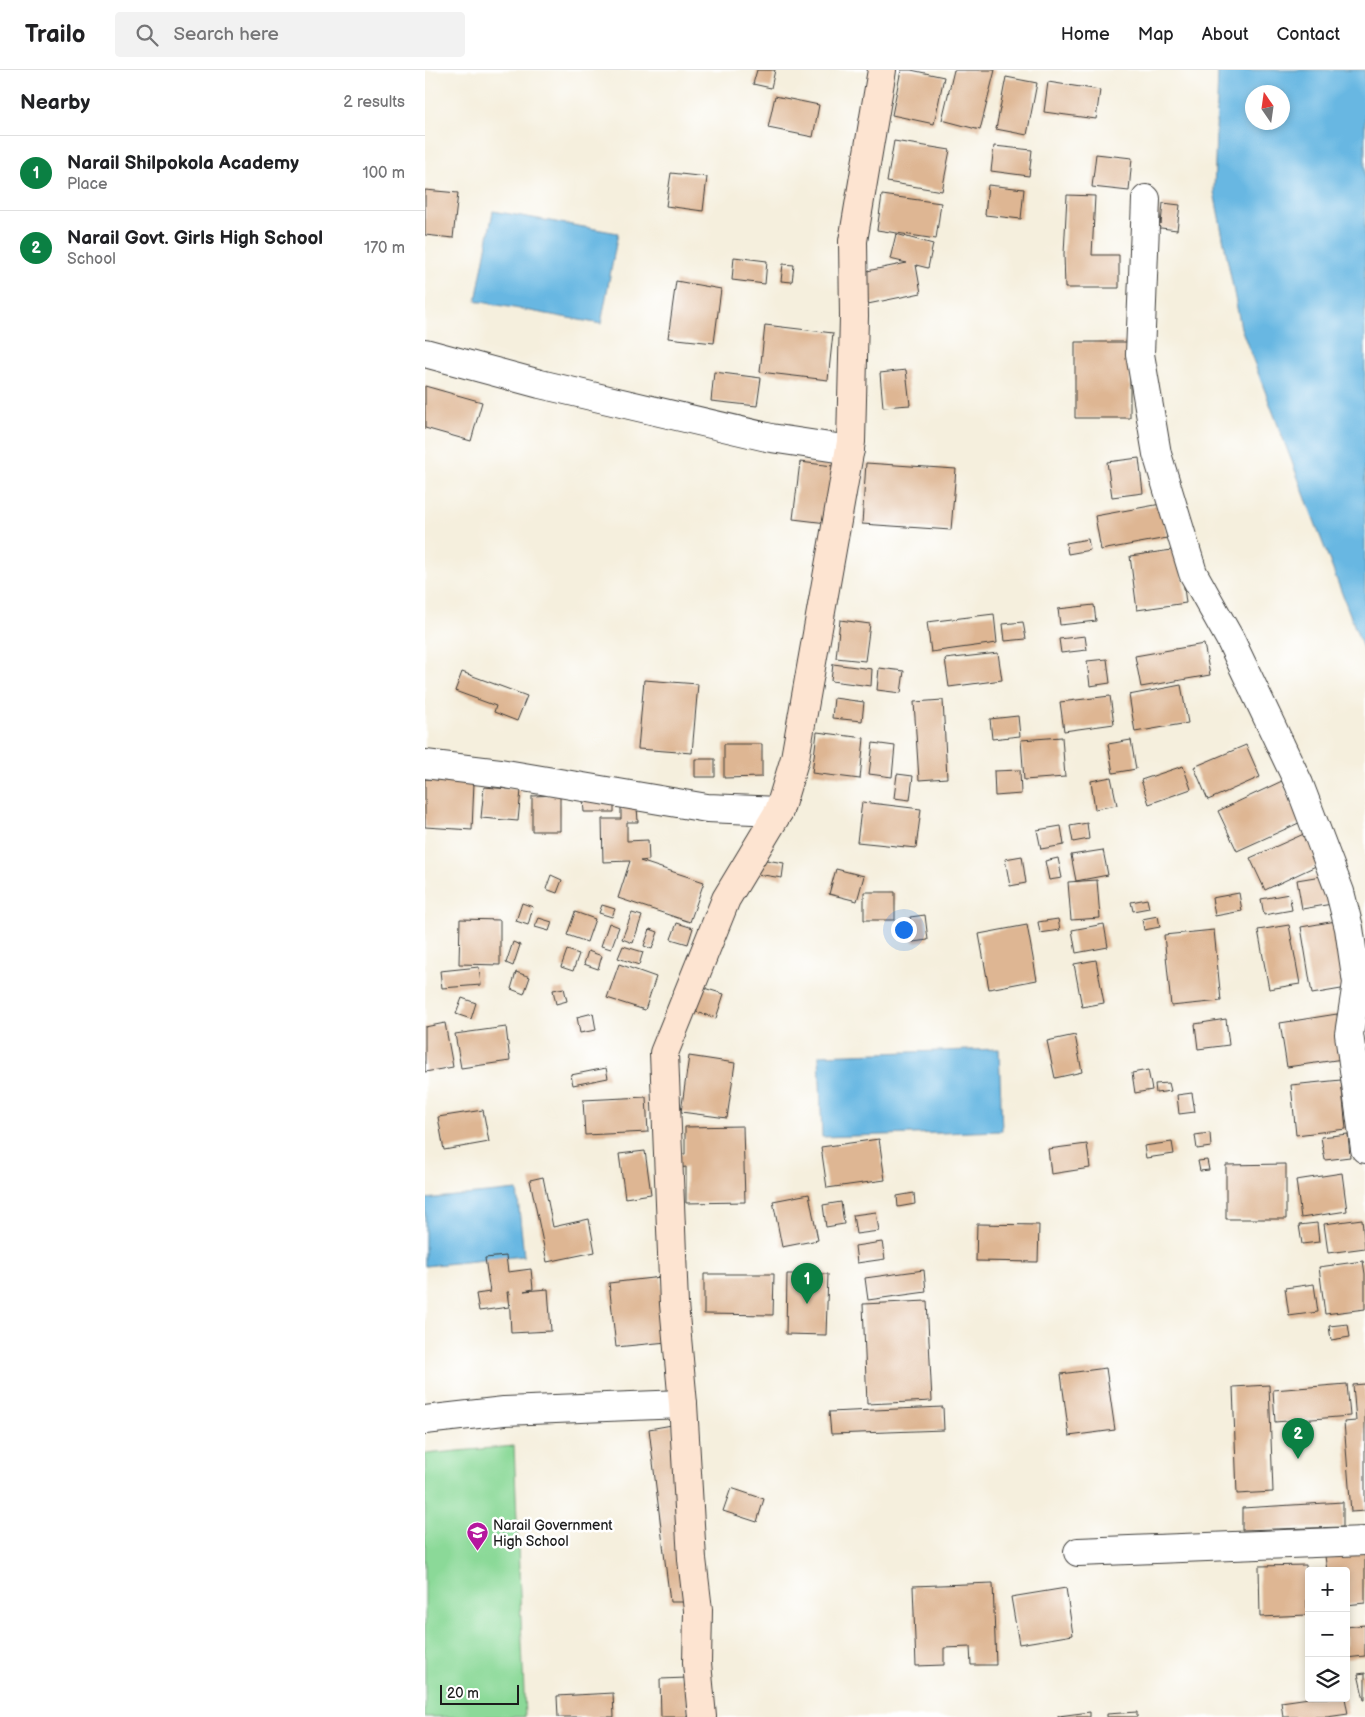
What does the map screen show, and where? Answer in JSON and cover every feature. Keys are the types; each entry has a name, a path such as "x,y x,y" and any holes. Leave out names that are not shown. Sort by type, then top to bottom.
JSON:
{"street":[{"path":"702,1717 697,1663 698,1610 692,1559 683,1404 674,1304 664,1053 726,899 779,811 795,758 850,450 854,316 853,241 883,70"},
{"path":"1146,199 1140,354 1157,454 1193,573 1230,639 1299,784 1340,892 1349,928 1357,983 1349,1034 1365,1149"},
{"path":"425,353 540,384 771,438 850,450"},
{"path":"425,764 500,773 707,808 779,811"},
{"path":"425,1420 504,1411 683,1404"},
{"path":"1077,1552 1365,1541"}],"green space":[{"name":"Narail Government High School","path":"514,1446 525,1717 425,1717 425,1454"}],"water":[{"path":"1218,70 1365,70 1365,654 1241,328 1214,192"},
{"path":"493,211 618,233 601,324 476,301"},
{"path":"999,1049 1002,1131 822,1137 819,1055"},
{"path":"517,1190 524,1256 425,1266 425,1199"}],"building":[{"path":"757,70 775,70 771,88 753,84"},
{"path":"901,70 911,70 944,77 934,124 892,115"},
{"path":"954,70 995,70 980,130 942,120"},
{"path":"1006,77 1037,83 1027,135 996,129"},
{"path":"1048,82 1100,90 1096,119 1044,112"},
{"path":"775,96 819,105 813,137 768,128"},
{"path":"894,141 950,150 942,191 887,182"},
{"path":"994,146 1032,150 1029,176 991,171"},
{"path":"1096,154 1132,158 1129,191 1092,187"},
{"path":"671,173 707,177 703,211 666,206"},
{"path":"988,185 1024,189 1021,219 985,215"},
{"path":"425,190 458,193 453,238 425,235"},
{"path":"882,195 941,203 936,239 877,230"},
{"path":"1067,195 1095,196 1092,255 1119,255 1119,288 1065,288 1064,254"},
{"path":"1163,203 1180,205 1177,230 1161,228 1150,230 1158,204 1161,224"},
{"path":"896,234 933,244 928,268 916,265 921,293 863,305 857,273 907,263 890,259"},
{"path":"734,257 767,261 765,284 732,280"},
{"path":"783,264 794,265 792,282 781,281"},
{"path":"676,281 721,289 714,343 668,338"},
{"path":"765,325 833,333 828,380 760,372"},
{"path":"1075,342 1130,342 1130,418 1075,418"},
{"path":"906,370 910,405 883,407 880,373"},
{"path":"714,372 761,378 757,406 711,401"},
{"path":"425,386 482,402 471,441 425,428"},
{"path":"1139,458 1143,493 1112,497 1107,462"},
{"path":"800,462 833,466 827,523 793,519"},
{"path":"866,463 956,469 951,530 862,524"},
{"path":"1161,504 1167,538 1101,550 1095,516"},
{"path":"1088,539 1090,550 1068,554 1066,543"},
{"path":"1179,549 1186,603 1137,610 1130,556"},
{"path":"1094,605 1096,621 1060,625 1058,609"},
{"path":"994,614 997,643 931,652 927,622"},
{"path":"840,620 870,624 865,661 836,658"},
{"path":"1023,622 1026,639 1005,641 1003,624"},
{"path":"1085,636 1087,650 1061,653 1059,639"},
{"path":"1204,644 1210,675 1141,687 1135,656"},
{"path":"998,653 1002,680 949,687 945,659"},
{"path":"1107,659 1110,683 1090,686 1087,661"},
{"path":"833,664 872,669 871,686 831,681"},
{"path":"879,668 904,671 901,693 877,690"},
{"path":"462,672 527,696 517,721 494,712 496,706 455,691"},
{"path":"644,680 698,684 692,753 638,749"},
{"path":"1181,685 1188,723 1135,732 1129,695"},
{"path":"1110,696 1114,724 1064,731 1060,702"},
{"path":"834,698 864,702 862,721 832,718"},
{"path":"943,700 947,778 919,780 914,702"},
{"path":"1018,716 1020,736 992,739 990,719"},
{"path":"817,732 864,738 860,779 812,773"},
{"path":"1062,737 1065,777 1024,780 1021,740"},
{"path":"1131,740 1136,769 1113,773 1108,744"},
{"path":"873,743 895,746 892,777 869,774"},
{"path":"724,744 762,744 762,777 724,778"},
{"path":"1246,745 1260,777 1208,800 1194,767"},
{"path":"695,759 715,759 715,777 695,777"},
{"path":"1183,766 1191,789 1149,804 1141,780"},
{"path":"1020,770 1021,794 995,796 994,771"},
{"path":"897,774 913,776 910,800 894,798"},
{"path":"1111,777 1117,805 1095,809 1091,781"},
{"path":"425,779 474,782 472,830 425,827"},
{"path":"1282,781 1301,822 1237,851 1218,811"},
{"path":"484,787 521,790 518,821 481,818"},
{"path":"560,795 560,831 532,831 532,796"},
{"path":"583,799 614,799 614,812 584,812"},
{"path":"862,802 921,809 916,848 857,842"},
{"path":"621,806 637,806 638,822 627,822 627,841 648,840 649,860 640,861 704,882 690,922 618,898 630,861 603,862 602,819 621,819"},
{"path":"1087,823 1089,839 1073,842 1070,826"},
{"path":"1061,826 1064,845 1041,849 1037,830"},
{"path":"1306,833 1320,864 1265,890 1250,858"},
{"path":"1103,850 1108,875 1076,881 1071,855"},
{"path":"1022,856 1026,883 1010,886 1005,859"},
{"path":"1058,858 1062,878 1049,880 1045,861"},
{"path":"760,859 784,863 782,878 757,874"},
{"path":"836,869 864,876 857,901 829,894"},
{"path":"551,875 562,880 557,893 546,889"},
{"path":"1327,875 1332,904 1302,909 1297,880"},
{"path":"1097,880 1100,918 1071,920 1068,882"},
{"path":"864,892 895,892 895,920 864,920"},
{"path":"1239,893 1242,911 1215,916 1212,898"},
{"path":"1289,894 1292,910 1264,915 1261,899"},
{"path":"1147,899 1149,908 1133,911 1131,902"},
{"path":"522,903 533,907 528,925 516,921"},
{"path":"602,905 615,909 612,917 599,913"},
{"path":"575,912 595,919 587,942 567,935"},
{"path":"632,913 642,916 633,943 622,939"},
{"path":"925,915 928,940 913,942 910,917"},
{"path":"1158,916 1160,927 1144,930 1142,919"},
{"path":"539,918 552,922 549,931 535,927"},
{"path":"460,919 500,920 500,965 459,964"},
{"path":"1058,919 1060,930 1040,933 1038,922"},
{"path":"1336,921 1347,988 1312,994 1301,927"},
{"path":"609,923 619,927 611,949 601,946"},
{"path":"677,923 693,928 688,944 671,939"},
{"path":"1104,924 1108,947 1076,953 1072,930"},
{"path":"1027,925 1037,980 989,989 979,934"},
{"path":"1289,925 1300,984 1269,989 1258,930"},
{"path":"650,929 658,932 652,949 644,946"},
{"path":"1214,930 1221,1001 1171,1006 1164,935"},
{"path":"513,942 520,945 513,966 506,963"},
{"path":"623,946 643,952 639,965 618,958"},
{"path":"567,950 579,954 573,971 561,967"},
{"path":"588,951 602,956 598,969 584,964"},
{"path":"1096,960 1104,1003 1082,1007 1074,964"},
{"path":"619,964 656,977 645,1010 607,998"},
{"path":"479,967 481,985 442,988 440,971"},
{"path":"516,972 530,977 524,994 511,989"},
{"path":"687,983 724,994 716,1018 680,1007"},
{"path":"564,988 567,1001 556,1004 553,990"},
{"path":"462,998 476,1003 471,1019 456,1014"},
{"path":"593,1013 596,1030 580,1033 577,1017"},
{"path":"1337,1014 1343,1059 1287,1067 1280,1023"},
{"path":"1226,1019 1229,1045 1198,1049 1195,1024"},
{"path":"445,1023 453,1067 425,1072 425,1027"},
{"path":"506,1027 510,1061 461,1068 455,1034"},
{"path":"1075,1035 1082,1072 1055,1078 1047,1041"},
{"path":"689,1056 735,1063 727,1118 681,1112"},
{"path":"606,1068 608,1078 573,1085 571,1075"},
{"path":"1148,1070 1152,1090 1135,1093 1132,1073"},
{"path":"1341,1080 1346,1129 1296,1135 1291,1085"},
{"path":"1169,1083 1171,1091 1156,1093 1155,1084"},
{"path":"1192,1093 1195,1112 1179,1114 1177,1095"},
{"path":"646,1097 648,1132 585,1135 583,1100"},
{"path":"483,1110 489,1142 444,1150 438,1117"},
{"path":"743,1126 745,1202 686,1203 686,1167 671,1169 670,1155 685,1154 685,1127"},
{"path":"1210,1133 1211,1147 1197,1149 1195,1135"},
{"path":"1348,1134 1350,1157 1325,1160 1321,1137"},
{"path":"879,1139 885,1180 827,1188 821,1147"},
{"path":"1172,1142 1174,1154 1146,1158 1144,1146"},
{"path":"1087,1144 1090,1168 1051,1174 1048,1149"},
{"path":"645,1151 651,1194 625,1198 619,1154"},
{"path":"1207,1160 1209,1170 1200,1171 1198,1161"},
{"path":"1286,1164 1286,1219 1226,1219 1226,1165"},
{"path":"1342,1173 1347,1211 1301,1218 1296,1180"},
{"path":"543,1177 553,1227 589,1219 595,1252 547,1262 530,1180"},
{"path":"914,1193 915,1204 898,1207 897,1196"},
{"path":"809,1194 818,1240 782,1247 773,1201"},
{"path":"841,1202 844,1224 826,1227 823,1205"},
{"path":"876,1212 879,1231 856,1234 853,1215"},
{"path":"1362,1219 1365,1248 1328,1253 1324,1224"},
{"path":"1317,1223 1319,1242 1302,1244 1299,1225"},
{"path":"977,1224 1039,1225 1038,1262 976,1261"},
{"path":"882,1242 885,1259 857,1263 855,1246"},
{"path":"506,1256 508,1272 531,1269 533,1289 524,1291 548,1289 551,1331 511,1333 509,1292 507,1292 509,1307 479,1311 476,1294 490,1292 485,1258"},
{"path":"1363,1261 1365,1309 1325,1314 1319,1267"},
{"path":"924,1270 926,1292 868,1300 865,1278"},
{"path":"704,1274 774,1274 773,1315 704,1314"},
{"path":"787,1274 828,1274 826,1335 786,1334"},
{"path":"661,1277 667,1342 616,1347 609,1283"},
{"path":"1314,1284 1318,1312 1289,1316 1285,1288"},
{"path":"927,1301 932,1401 867,1404 863,1304"},
{"path":"1348,1324 1350,1337 1331,1340 1329,1326"},
{"path":"1106,1368 1115,1430 1069,1436 1061,1374"},
{"path":"1347,1384 1350,1416 1275,1422 1273,1390"},
{"path":"1365,1384 1365,1511 1351,1512 1344,1422 1356,1421 1353,1385"},
{"path":"1269,1385 1273,1492 1237,1494 1233,1387"},
{"path":"943,1407 944,1430 831,1434 829,1412"},
{"path":"672,1425 693,1602 670,1602 649,1429"},
{"path":"731,1488 764,1499 757,1522 723,1511"},
{"path":"1343,1502 1343,1527 1242,1530 1242,1508"},
{"path":"1365,1552 1365,1603 1350,1605 1350,1567 1326,1567 1325,1556"},
{"path":"1306,1565 1305,1615 1260,1617 1259,1566"},
{"path":"993,1583 996,1665 971,1665 970,1647 944,1648 944,1665 916,1666 913,1586"},
{"path":"1066,1588 1073,1635 1019,1644 1011,1597"},
{"path":"1365,1625 1365,1656 1350,1658 1350,1627"},
{"path":"1365,1673 1365,1700 1364,1700 1358,1674"},
{"path":"687,1678 688,1717 661,1717 660,1679"},
{"path":"613,1693 614,1717 558,1717 557,1696"},
{"path":"1305,1699 1305,1702 1346,1702 1348,1714 1327,1717 1283,1717 1281,1702"},
{"path":"1090,1712 1090,1717 1058,1717 1058,1716"},
{"path":"1137,1712 1137,1717 1107,1717 1107,1714"}],"place":[{"name":"Narail Shilpokola Academy","path":"807,1304"},
{"name":"Narail Govt. Girls High School","path":"1298,1459"},
{"name":"Narail Government High School","path":"477,1552"}]}
